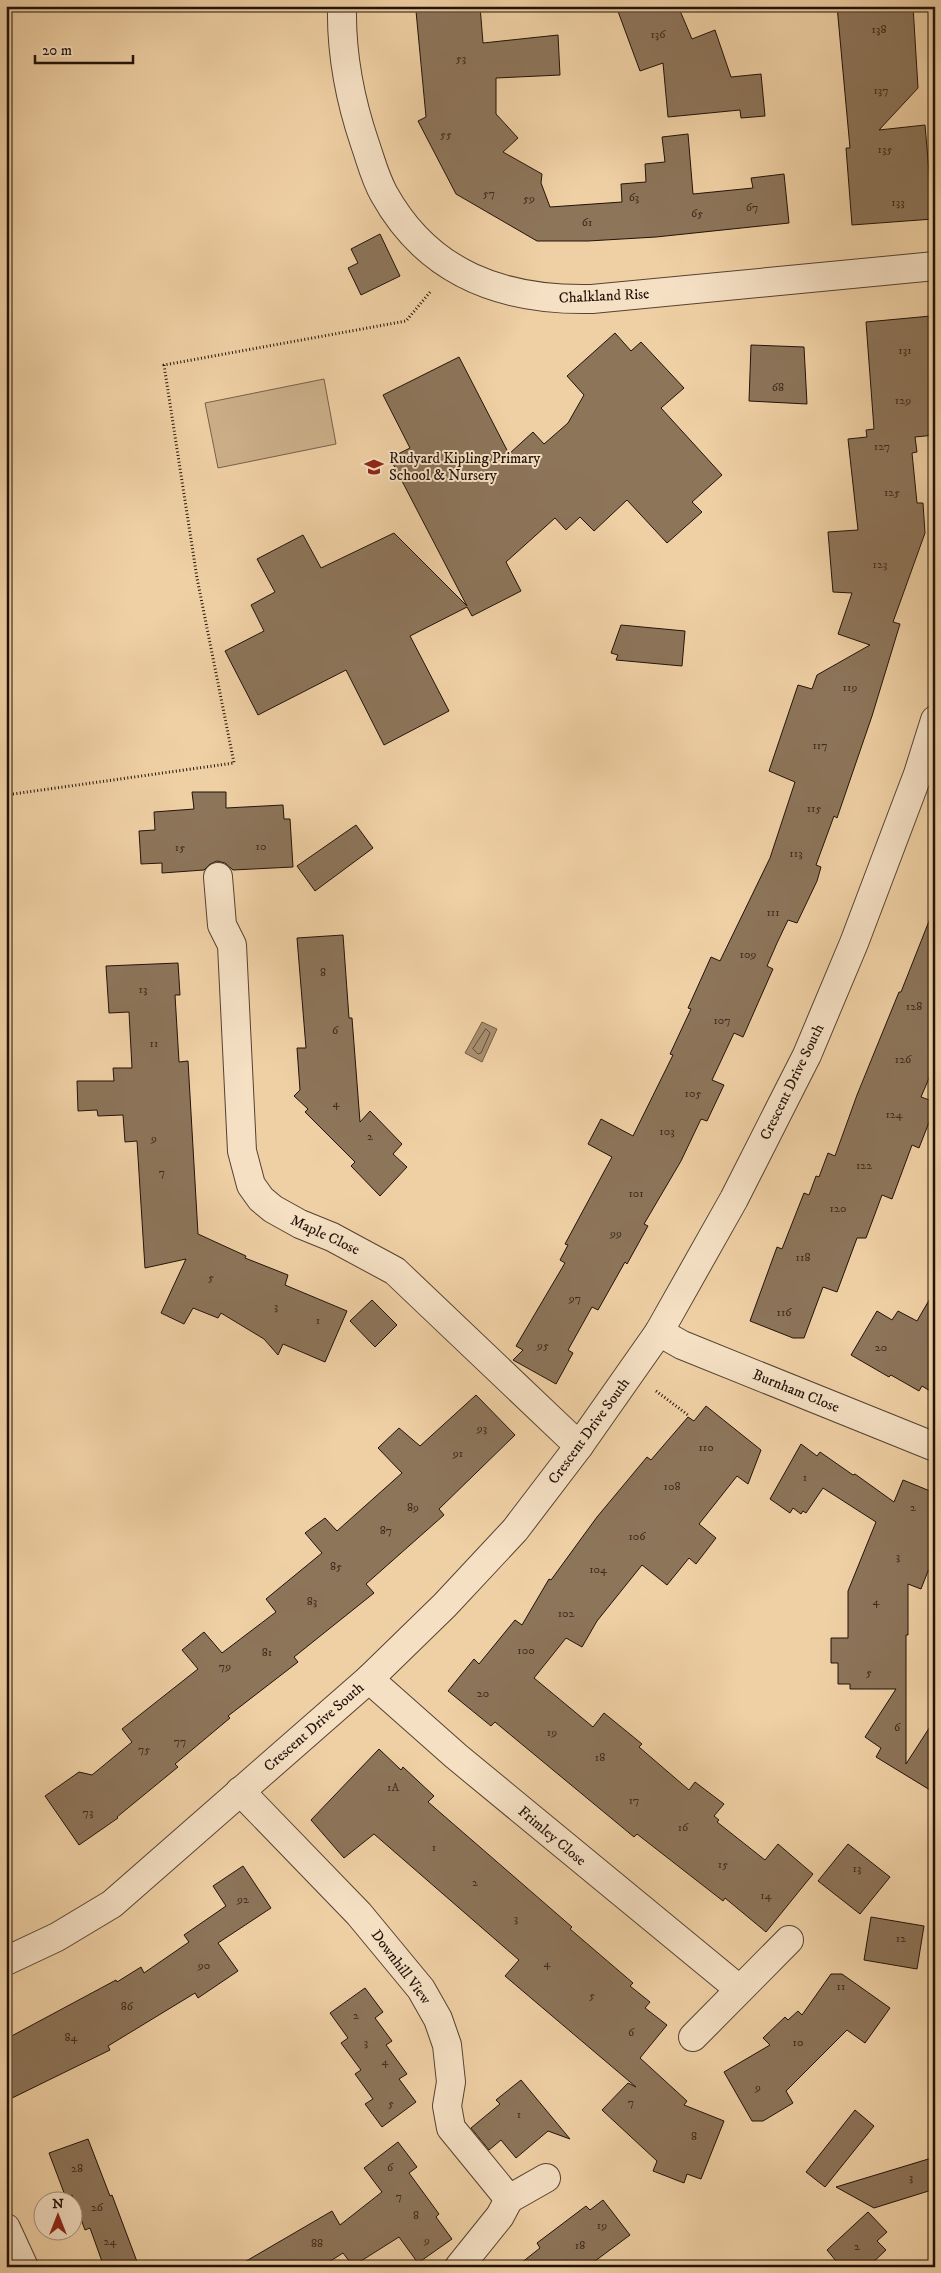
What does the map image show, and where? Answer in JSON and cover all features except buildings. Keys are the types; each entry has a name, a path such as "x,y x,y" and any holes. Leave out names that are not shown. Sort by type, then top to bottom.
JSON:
{"street":[{"name":"Chalkland Rise","path":"342,6 345,65 357,122 384,194 408,230 451,266 481,282 505,290 548,299 564,300 592,299 935,266"},
{"name":"Crescent Drive South","path":"6,1961 57,1937 112,1904 370,1679 445,1606 516,1530 579,1446 659,1332 734,1199 806,1055 854,943 918,774 935,720"},
{"name":"Maple Close","path":"218,877 222,925 232,945 242,1151 251,1185 261,1199 273,1209 395,1271 579,1446"},
{"name":"Burnham Close","path":"659,1332 682,1345 935,1447"},
{"name":"Frimley Close","path":"370,1679 463,1762 738,1989"},
{"name":"Downhill View","path":"240,1791 359,1914 420,1989 438,2019 447,2045 451,2082 447,2106 451,2128 509,2199"},
{"path":"693,2037 738,1989 789,1940"},
{"path":"459,2267 500,2216 509,2199 546,2178"},
{"path":"6,2228 24,2267"}],"path":[{"path":"6,795 234,763 197,578 164,365 406,321 451,266"},
{"path":"653,1389 688,1415"}],"shaded area":[{"path":"324,379 336,444 218,468 205,403"}],"water":[{"path":"482,1022 497,1029 482,1062 465,1053"}],"place":[{"name":"Rudyard Kipling Primary School & Nursery","path":"374,467"}]}
